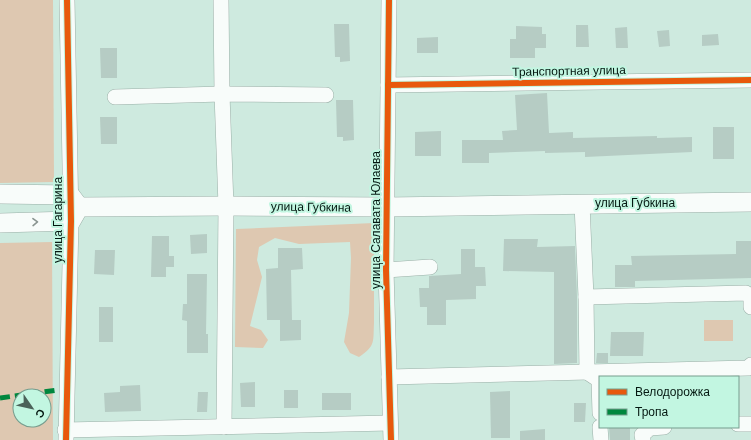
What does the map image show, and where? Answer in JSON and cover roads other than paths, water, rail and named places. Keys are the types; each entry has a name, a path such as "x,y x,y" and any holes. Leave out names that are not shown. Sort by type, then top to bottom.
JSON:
{"main road":[{"name":"улица Губкина","path":"0,194 73,208"},
{"name":"улица Губкина","path":"0,223 73,208 226,206 387,207 751,202"}],"street":[{"name":"улица Гагарина","path":"66,435 73,208 67,0"},
{"path":"221,0 222,94 226,206 224,427"},
{"name":"улица Салавата Юлаева","path":"389,0 386,270 391,440"},
{"name":"Транспортная улица","path":"388,85 751,80"},
{"path":"115,97 222,94 326,95"},
{"path":"582,204 586,296 587,372"},
{"path":"386,270 430,267"},
{"path":"586,296 746,293 751,297 751,307"},
{"path":"389,376 748,368 751,365"},
{"path":"587,372 599,380"},
{"path":"66,435 224,427 390,423"},
{"path":"739,424 751,424"},
{"path":"600,428 601,440"},
{"path":"643,440 642,435 650,428"}]}
